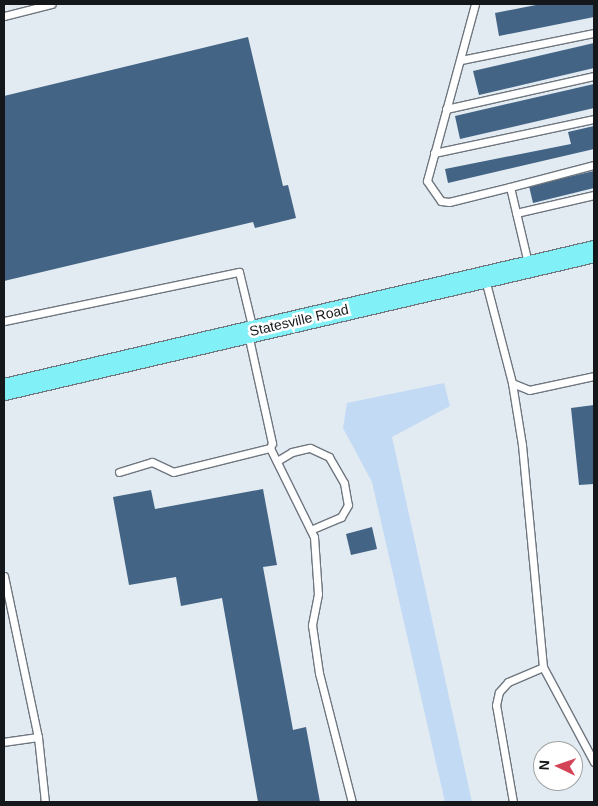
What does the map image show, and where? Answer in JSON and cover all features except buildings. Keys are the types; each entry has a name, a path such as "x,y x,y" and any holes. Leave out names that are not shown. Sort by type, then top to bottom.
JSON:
{"main road":[{"name":"Statesville Road","path":"4,389 594,251"}],"lane":[{"path":"4,16 52,4"},
{"path":"477,4 427,181 441,201 449,202 594,165"},
{"path":"461,60 594,33"},
{"path":"446,109 594,76"},
{"path":"434,153 594,119"},
{"path":"510,187 529,266"},
{"path":"516,213 594,195"},
{"path":"4,321 239,272 272,443 270,448 314,537 318,594 312,625 352,802"},
{"path":"484,276 512,383 522,446 543,666 594,762"},
{"path":"512,383 528,390 594,376"},
{"path":"118,472 152,462 173,472 270,448"},
{"path":"277,461 292,452 310,448 329,457 344,483 348,505 342,517 311,530"},
{"path":"4,576 38,737 46,802"},
{"path":"513,802 496,705 499,692 508,682 543,666"},
{"path":"4,742 38,737"}],"shaded area":[{"path":"444,383 450,406 392,437 472,802 445,802 372,482 343,428 347,403"}]}
